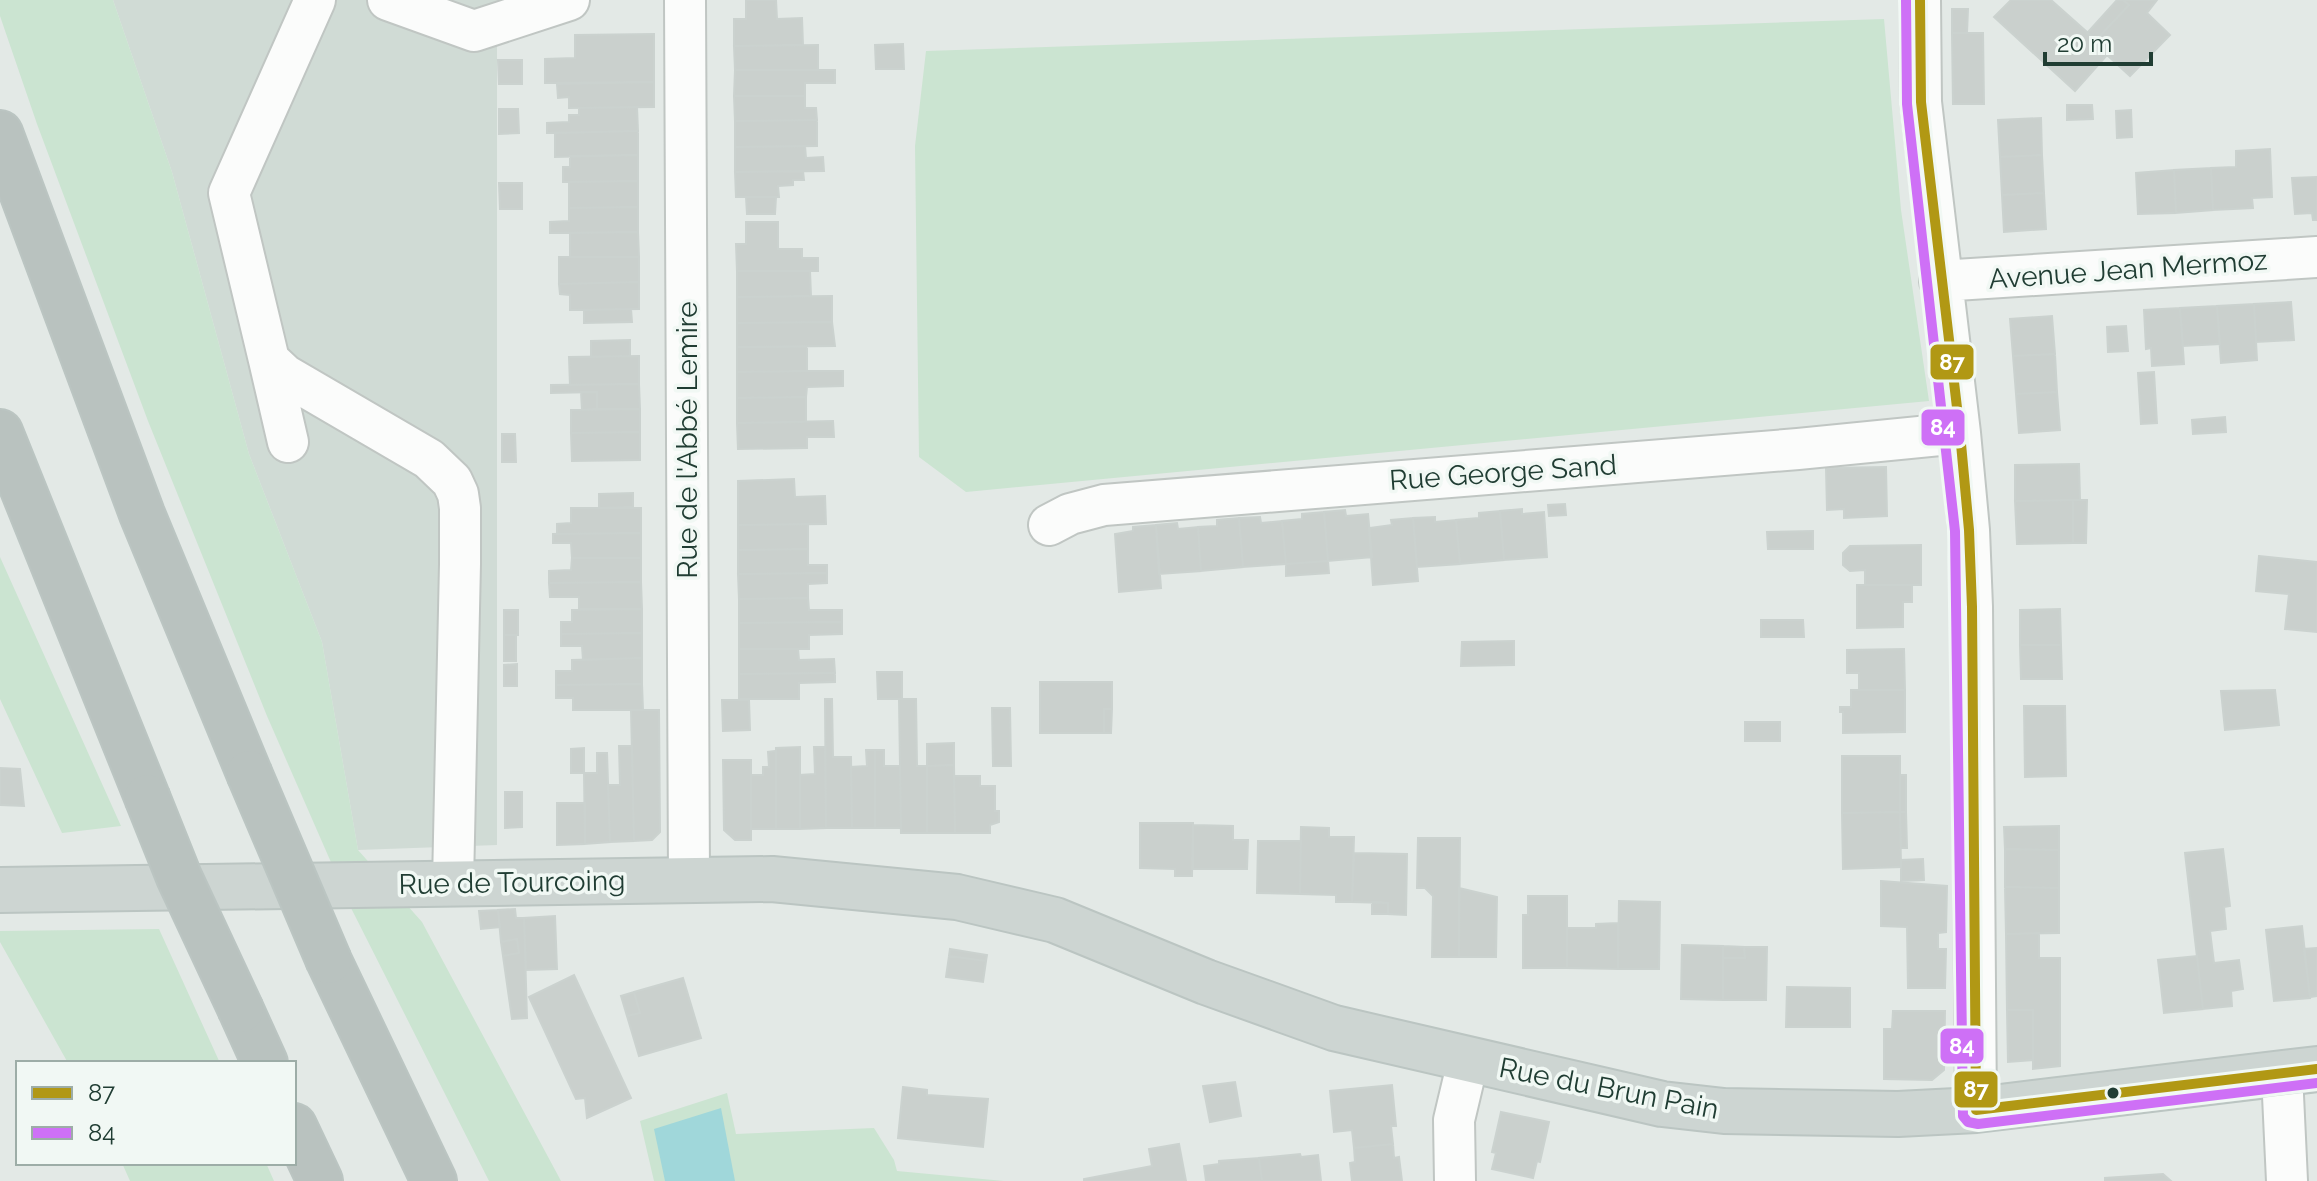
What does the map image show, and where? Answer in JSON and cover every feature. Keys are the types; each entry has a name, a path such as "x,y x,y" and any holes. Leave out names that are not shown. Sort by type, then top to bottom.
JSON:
{"highway":[{"path":"0,133 142,514 249,773 329,961 434,1181"},
{"path":"0,432 179,877 264,1061"},
{"path":"296,1130 320,1181"}],"main road":[{"name":"Rue de Tourcoing","path":"0,890 772,879 957,897 1021,910"},
{"name":"Rue du Brun Pain","path":"1021,910 1089,932 1206,982 1334,1028 1662,1104 1724,1111 1898,1114 1976,1110 2300,1071"}],"street":[{"path":"288,442 229,193 315,0"},
{"path":"388,0 474,31 569,0"},
{"name":"Rue de l'Abbé Lemire","path":"685,0 689,879"},
{"path":"1920,0 1921,102 1969,530 1976,1110"},
{"name":"Avenue Jean Mermoz","path":"1940,281 2317,257"},
{"path":"269,360 285,375 429,459 452,481 458,494 460,564 453,883"},
{"name":"Rue George Sand","path":"1049,525 1070,514 1104,505 1960,433"},
{"path":"1455,1181 1454,1120 1468,1061"},
{"path":"2287,1181 2300,1071"}],"shaded area":[{"path":"113,0 518,0 497,7 497,845 358,850 322,642 249,454 172,172"}],"green space":[{"path":"0,0 113,0 172,172 249,454 322,642 358,850 422,922 561,1181 489,1181 351,908 267,716 148,421 37,124 0,16"},
{"path":"1884,19 1901,210 1929,401 966,492 919,457 915,146 926,51"},
{"path":"0,557 121,826 62,833 0,699"},
{"path":"159,929 219,1061 67,1061 0,942 0,931"},
{"path":"727,1093 736,1134 874,1128 894,1160 897,1171 1004,1181 654,1181 640,1121"},
{"path":"123,1165 267,1165 274,1181 130,1181"}],"water":[{"path":"721,1108 735,1181 665,1181 654,1129"}],"building":[{"path":"746,0 776,0 777,19 802,18 803,45 734,46 734,19 746,19"},
{"path":"2011,0 2051,0 2096,40 2129,5 2123,0 2157,0 2147,13 2170,35 2130,76 2107,55 2075,91 1994,17"},
{"path":"2117,0 2129,5 2096,40 2087,33"},
{"path":"1952,9 1968,9 1967,33 1952,33"},
{"path":"1952,33 1983,33 1984,104 1953,104"},
{"path":"654,34 654,82 545,83 545,59 575,58 575,35"},
{"path":"903,44 904,69 876,69 875,45"},
{"path":"818,45 818,70 735,70 734,46"},
{"path":"498,60 522,60 522,84 499,84"},
{"path":"735,70 835,70 835,83 805,83 805,96 734,96"},
{"path":"654,82 654,107 569,108 569,97 558,98 557,84"},
{"path":"734,96 805,96 805,108 816,108 817,120 735,121"},
{"path":"2067,105 2092,105 2093,119 2067,120"},
{"path":"637,107 638,131 547,133 547,123 569,122 569,115 579,115 579,108"},
{"path":"499,109 518,109 519,133 499,134"},
{"path":"2131,110 2132,137 2117,138 2116,111"},
{"path":"2041,118 2042,155 2000,157 1998,120"},
{"path":"817,120 817,146 735,147 735,121"},
{"path":"638,131 638,155 555,157 555,133"},
{"path":"805,146 806,158 823,157 824,171 735,172 735,147"},
{"path":"2270,149 2272,197 2252,198 2253,208 2213,210 2211,168 2236,167 2236,151"},
{"path":"638,155 638,181 563,182 563,167 570,167 570,156"},
{"path":"2042,155 2044,193 2002,195 2000,157"},
{"path":"2211,168 2213,210 2176,213 2174,170"},
{"path":"2174,170 2176,213 2138,214 2136,173"},
{"path":"803,171 804,180 793,180 793,185 778,186 779,197 736,197 735,172"},
{"path":"2317,177 2317,220 2313,220 2312,213 2295,214 2292,178"},
{"path":"638,181 638,207 569,208 569,182"},
{"path":"499,183 522,183 522,209 500,209"},
{"path":"2044,193 2046,229 2004,232 2002,195"},
{"path":"746,197 776,197 775,214 747,214"},
{"path":"638,207 638,232 550,233 550,222 569,221 569,208"},
{"path":"746,222 778,222 778,249 802,249 802,258 818,258 818,271 737,271 736,244 746,244"},
{"path":"638,232 639,257 570,257 570,233"},
{"path":"559,257 639,257 639,282 559,284"},
{"path":"737,271 810,271 811,296 737,297"},
{"path":"639,282 639,309 570,310 570,295 560,294 559,284"},
{"path":"832,296 832,322 737,323 737,297"},
{"path":"2291,302 2294,340 2256,342 2254,304"},
{"path":"2254,304 2257,360 2221,363 2217,306"},
{"path":"2217,306 2220,344 2183,346 2180,308"},
{"path":"2180,308 2184,364 2152,366 2151,348 2146,349 2144,310"},
{"path":"631,309 632,322 584,323 584,310"},
{"path":"2052,316 2055,354 2013,356 2010,319"},
{"path":"832,322 835,346 737,347 737,323"},
{"path":"2126,326 2128,351 2108,352 2107,327"},
{"path":"630,340 630,356 591,357 591,341"},
{"path":"737,347 807,347 807,371 737,372"},
{"path":"2055,354 2057,392 2016,394 2013,356"},
{"path":"639,356 639,384 570,385 569,357"},
{"path":"843,371 843,386 807,387 806,397 737,398 737,372"},
{"path":"2154,372 2157,423 2141,424 2138,373"},
{"path":"639,384 640,409 597,409 597,392 551,393 551,385"},
{"path":"581,392 597,392 597,409 582,410"},
{"path":"2057,392 2060,430 2019,433 2016,394"},
{"path":"806,397 806,422 737,423 737,398"},
{"path":"640,409 640,432 571,433 571,410"},
{"path":"2225,417 2226,432 2193,434 2192,420"},
{"path":"833,421 834,437 807,437 807,448 738,449 737,423"},
{"path":"640,432 640,460 572,461 571,433"},
{"path":"502,434 515,434 516,462 502,462"},
{"path":"2079,464 2080,500 2015,501 2015,465"},
{"path":"1886,467 1887,516 1844,518 1844,509 1827,510 1826,468"},
{"path":"794,479 795,497 825,496 826,524 738,525 738,481"},
{"path":"633,493 633,507 599,508 599,494"},
{"path":"2073,500 2087,500 2086,543 2073,543"},
{"path":"2073,500 2073,543 2017,544 2015,501"},
{"path":"1565,504 1566,515 1549,516 1548,505"},
{"path":"571,508 641,508 641,533 557,534 557,524 571,523"},
{"path":"1522,509 1522,514 1544,512 1547,557 1504,560 1500,511"},
{"path":"1345,510 1346,516 1368,514 1372,557 1328,561 1324,512"},
{"path":"1500,511 1504,560 1460,564 1456,520 1479,518 1479,513"},
{"path":"1324,512 1328,561 1286,564 1282,521 1302,519 1302,514"},
{"path":"1260,517 1261,523 1282,521 1286,564 1243,567 1239,518"},
{"path":"1435,517 1435,522 1456,520 1460,564 1417,567 1413,518"},
{"path":"1239,518 1243,567 1201,571 1198,527 1217,526 1217,520"},
{"path":"1413,518 1418,581 1373,585 1369,528 1392,525 1391,520"},
{"path":"1177,523 1178,529 1198,527 1201,571 1159,574 1156,525"},
{"path":"808,524 808,549 738,550 738,525"},
{"path":"1156,525 1161,588 1119,592 1115,534 1133,531 1133,527"},
{"path":"1813,531 1813,549 1768,549 1767,532"},
{"path":"641,533 641,558 572,558 571,543 553,543 553,534"},
{"path":"1921,545 1921,585 1865,585 1865,570 1850,571 1843,565 1843,553 1850,546"},
{"path":"808,549 808,565 827,565 827,573 738,574 738,550"},
{"path":"2259,556 2317,562 2317,632 2285,629 2289,594 2256,591"},
{"path":"572,558 641,558 641,582 549,583 549,571 571,570"},
{"path":"1328,561 1329,573 1286,576 1286,564"},
{"path":"827,573 827,583 808,584 808,598 739,599 738,574"},
{"path":"641,582 642,609 579,609 579,597 550,597 549,583"},
{"path":"1857,585 1912,585 1912,602 1903,602 1903,627 1857,628"},
{"path":"808,598 809,610 842,610 842,622 739,623 739,599"},
{"path":"642,609 642,633 561,634 561,622 572,622 572,610"},
{"path":"2060,609 2061,645 2020,645 2020,610"},
{"path":"504,610 518,610 518,635 504,635"},
{"path":"1761,620 1803,620 1804,637 1761,637"},
{"path":"842,622 842,634 809,635 809,649 739,649 739,623"},
{"path":"642,633 642,658 583,660 582,646 561,646 561,634"},
{"path":"504,635 516,635 516,661 504,661"},
{"path":"1514,641 1514,665 1461,666 1462,642"},
{"path":"2020,645 2061,645 2062,679 2021,679"},
{"path":"739,649 798,649 799,660 834,659 835,673 739,674"},
{"path":"1904,649 1905,690 1859,690 1859,673 1847,673 1847,650"},
{"path":"642,658 642,684 556,685 556,671 572,671 572,660"},
{"path":"517,664 517,686 504,686 504,665"},
{"path":"877,672 902,672 902,699 878,699"},
{"path":"835,673 835,682 799,683 799,699 739,699 739,674"},
{"path":"1040,682 1112,682 1112,709 1104,709 1104,733 1040,733"},
{"path":"642,684 643,710 573,710 573,698 556,698 556,685"},
{"path":"1851,690 1905,690 1905,732 1843,733 1843,712 1840,712 1840,707 1851,707"},
{"path":"2275,690 2279,725 2225,730 2221,691"},
{"path":"825,699 832,699 833,757 851,757 852,828 826,828"},
{"path":"899,699 916,699 917,766 927,766 927,833 901,833"},
{"path":"722,700 749,700 750,730 723,731"},
{"path":"2024,706 2065,706 2066,776 2025,777"},
{"path":"992,708 1010,708 1011,766 993,766"},
{"path":"1104,709 1112,709 1111,733 1104,733"},
{"path":"631,710 659,710 660,832 652,840 634,841"},
{"path":"1745,722 1780,722 1780,741 1745,741"},
{"path":"954,743 954,765 927,766 927,744"},
{"path":"619,746 632,746 634,841 610,842 608,785 620,785"},
{"path":"800,747 800,829 776,829 776,748"},
{"path":"814,747 825,747 826,828 800,829 800,775 815,774"},
{"path":"584,748 584,773 571,773 571,749"},
{"path":"866,750 875,750 875,828 852,828 851,767 867,766"},
{"path":"875,750 884,750 884,766 900,766 901,828 875,828"},
{"path":"776,751 776,829 751,829 751,775 763,775 763,767 769,767 768,752"},
{"path":"597,753 607,753 610,842 585,844 584,773 597,773"},
{"path":"1842,756 1900,756 1900,812 1842,813"},
{"path":"723,760 751,760 751,840 735,840 724,830"},
{"path":"954,765 955,833 927,833 927,766"},
{"path":"0,768 20,769 24,806 0,805"},
{"path":"1900,775 1906,775 1906,812 1900,812"},
{"path":"954,776 980,776 980,786 995,786 995,811 999,811 999,822 990,825 990,833 955,833"},
{"path":"505,792 522,792 522,827 505,828"},
{"path":"557,803 585,803 585,844 557,845"},
{"path":"1900,812 1901,867 1843,869 1842,813"},
{"path":"1900,812 1906,812 1907,848 1901,848"},
{"path":"1140,823 1193,823 1192,876 1175,876 1175,869 1140,868"},
{"path":"1193,825 1233,826 1233,840 1248,840 1247,869 1193,869"},
{"path":"2059,826 2059,850 2005,849 2004,827"},
{"path":"1301,827 1329,828 1329,837 1354,837 1352,902 1336,902 1336,895 1300,894"},
{"path":"1418,838 1460,838 1459,957 1432,957 1433,896 1425,888 1417,888"},
{"path":"1258,841 1301,841 1300,894 1257,893"},
{"path":"2005,849 2059,850 2059,888 2005,887"},
{"path":"2223,849 2230,906 2224,907 2226,929 2210,931 2214,963 2239,960 2243,989 2231,991 2232,1006 2203,1009 2185,853"},
{"path":"1354,853 1407,854 1406,915 1388,914 1388,903 1352,902"},
{"path":"1923,859 1924,880 1901,881 1901,860"},
{"path":"1881,881 1947,886 1946,932 1938,933 1938,949 1946,949 1945,988 1908,988 1907,927 1881,926"},
{"path":"2005,887 2059,888 2059,933 2006,934"},
{"path":"1459,888 1497,897 1496,957 1459,957"},
{"path":"1528,896 1567,896 1567,968 1523,968 1523,915 1528,915"},
{"path":"1619,901 1660,902 1659,969 1618,969"},
{"path":"1372,902 1388,903 1388,914 1372,914"},
{"path":"515,909 516,918 524,918 527,1018 512,1019 503,956 519,953 517,939 501,942 498,910"},
{"path":"498,910 500,927 481,929 479,911"},
{"path":"555,916 557,969 526,970 524,918"},
{"path":"1618,923 1618,969 1567,968 1567,928 1596,928 1596,924"},
{"path":"2302,926 2310,998 2274,1001 2266,930"},
{"path":"2039,933 2039,958 2060,958 2060,1066 2033,1069 2033,1010 2007,1010 2006,934"},
{"path":"517,939 519,953 503,956 501,942"},
{"path":"1682,945 1723,946 1723,1000 1681,999"},
{"path":"1723,946 1744,947 1745,958 1723,958"},
{"path":"1744,947 1767,947 1766,1000 1723,1000 1723,958 1745,958"},
{"path":"2317,948 2317,996 2310,997 2304,949"},
{"path":"950,949 987,955 986,961 949,956"},
{"path":"949,956 986,961 983,982 946,977"},
{"path":"2197,956 2203,1009 2164,1013 2158,960"},
{"path":"574,975 631,1098 587,1118 585,1098 576,1099 529,997"},
{"path":"683,978 701,1038 639,1056 627,1016 640,1013 634,992"},
{"path":"1787,987 1850,988 1850,1027 1786,1027"},
{"path":"634,992 640,1013 627,1016 621,996"},
{"path":"2007,1010 2033,1010 2033,1060 2008,1062"},
{"path":"1893,1011 1945,1011 1944,1070 1932,1080 1884,1079 1884,1029 1892,1029"},
{"path":"1235,1082 1241,1116 1210,1122 1203,1086"},
{"path":"1392,1085 1396,1126 1391,1126 1393,1144 1354,1148 1352,1130 1334,1132 1330,1091"},
{"path":"903,1087 927,1090 927,1095 988,1099 983,1147 898,1138"},
{"path":"1501,1112 1549,1122 1533,1178 1492,1169 1496,1153 1492,1152"},
{"path":"1179,1144 1186,1181 1084,1181 1152,1166 1149,1149"},
{"path":"1393,1144 1394,1158 1399,1157 1402,1181 1352,1181 1350,1163 1355,1162 1354,1148"},
{"path":"1300,1154 1301,1157 1318,1155 1321,1181 1262,1181 1259,1158"},
{"path":"1259,1158 1262,1181 1206,1181 1204,1166 1219,1164 1219,1161"},
{"path":"2163,1174 2171,1181 2105,1181 2105,1178"}],"transit line":[{"name":"84","path":"1906,0 1907,104 1955,531 1963,1116 1968,1122 1978,1124 2317,1083"},
{"name":"87","path":"1920,0 1921,102 1969,530 1976,1110 2317,1069"}]}
